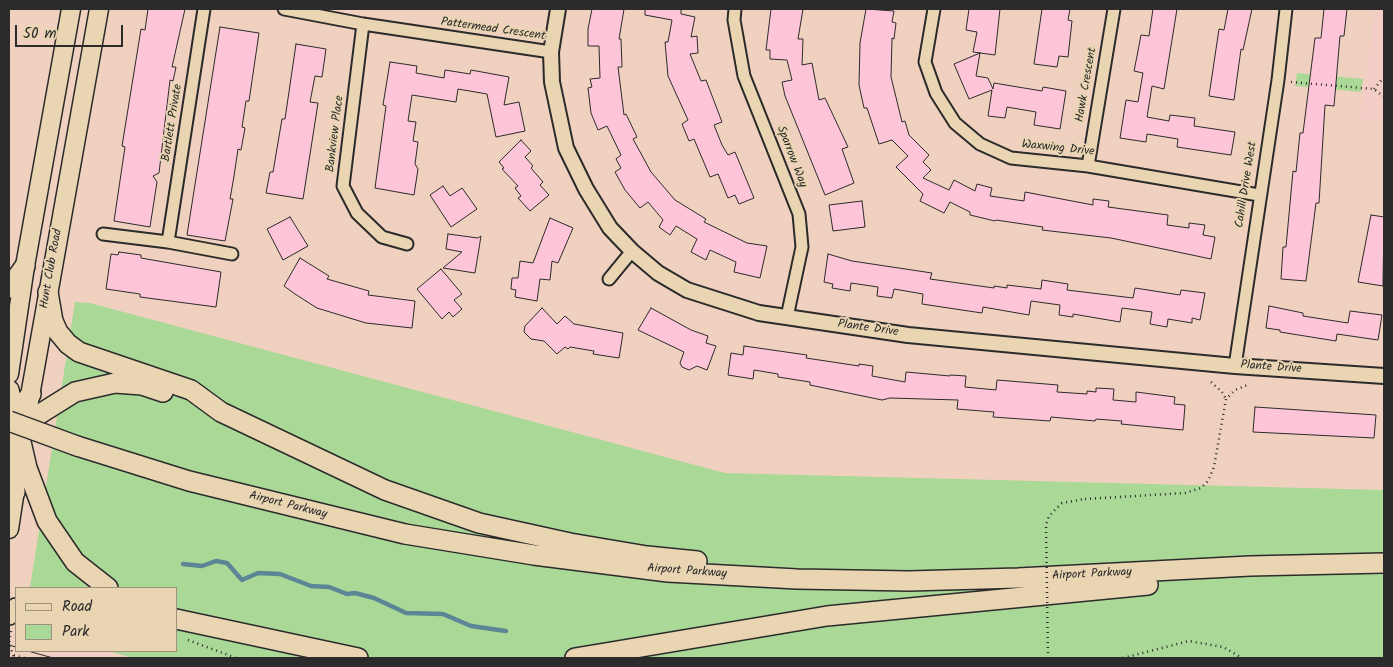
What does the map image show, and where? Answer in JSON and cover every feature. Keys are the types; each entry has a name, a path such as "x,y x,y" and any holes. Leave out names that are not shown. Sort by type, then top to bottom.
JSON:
{"highway":[{"path":"9,288 25,266"},
{"path":"48,292 53,321 58,332 70,346 91,357 129,367 192,390 221,412"},
{"path":"15,430 66,396 90,388 115,383 142,385 221,412 367,483 424,506 479,523 570,543 647,556 885,581"},
{"path":"9,390 15,430 33,488 55,535 75,562 107,587"},
{"path":"15,430 31,394"},
{"name":"Airport Parkway","path":"15,430 77,446 228,492 405,534 466,545 668,572 797,579 885,581 1018,578 1241,567 1384,563"},
{"path":"9,462 15,492"},
{"path":"575,658 827,616 1358,564"},
{"path":"181,624 358,658"}],"main road":[{"name":"Hunt Club Road","path":"9,374 25,266 71,9"},
{"name":"Hunt Club Road","path":"31,394 99,9"},
{"path":"9,529 15,492 15,430"}],"street":[{"name":"Bartlett Private","path":"168,242 204,9"},
{"name":"Pattermead Crescent","path":"284,9 364,24 551,52"},
{"name":"Plante Drive","path":"558,9 551,52 552,82 566,148 586,189 605,220 632,251 658,273 687,290 759,313 908,334 1234,366 1384,376"},
{"name":"Sparrow Way","path":"735,9 734,20 744,76 799,214 802,247 787,317"},
{"name":"Waxwing Drive","path":"934,9 925,62 936,93 956,123 980,144 1010,158 1088,166 1259,195"},
{"name":"Hawk Crescent","path":"1088,166 1114,9"},
{"name":"Cahill Drive West","path":"1234,366 1278,80 1286,9"},
{"name":"Bankview Place","path":"364,24 344,186 357,213 382,237 407,244"},
{"path":"103,234 168,242 232,254"},
{"path":"609,279 632,251"}],"path":[{"path":"1374,89 1384,77"},
{"path":"1278,80 1374,89 1384,97"},
{"path":"1211,382 1222,392 1226,400"},
{"path":"1048,658 1046,525 1049,516 1062,504 1085,499 1185,494 1201,488 1208,482 1214,467 1226,400 1235,390 1250,384"},
{"path":"12,616 9,643 14,658"},
{"path":"181,624 236,658"},
{"path":"1123,658 1171,644 1189,641 1222,647 1242,658"},
{"path":"9,654 24,658"}],"shaded area":[{"path":"1375,9 1384,9 1384,122 1359,121"},
{"path":"50,652 111,652 134,658 48,658"}],"green space":[{"path":"1297,73 1363,79 1361,92 1295,86"},
{"path":"75,302 90,303 725,473 1384,490 1384,658 134,658 111,652 178,652 178,587 30,587"}],"building":[{"path":"148,9 185,9 172,67 176,67 173,81 170,80 159,173 153,176 157,182 150,227 114,221 125,147 122,146 141,29 145,30"},
{"path":"592,9 624,9 619,39 621,39 622,67 618,67 624,115 626,114 637,137 633,139 651,172 675,200 706,219 704,222 747,243 767,246 760,278 734,272 736,262 710,250 706,260 691,252 697,239 676,226 670,235 659,227 663,220 648,202 640,208 625,190 615,172 621,168 616,159 621,155 607,126 598,130 591,113 588,88 592,87 590,79 600,78 599,46 588,46 588,29"},
{"path":"645,9 681,9 681,14 695,17 691,37 697,36 698,53 690,54 701,81 706,80 722,122 714,125 722,145 728,155 735,152 754,198 739,204 735,195 728,198 718,174 710,177 694,139 689,141 682,124 688,120 668,76 665,42 668,42 672,20 645,15"},
{"path":"771,9 803,9 798,39 803,39 802,65 812,63 819,100 825,98 848,147 842,149 854,183 825,195 785,96 782,82 792,80 787,60 770,59 770,50 766,50"},
{"path":"866,9 894,11 892,22 896,23 894,39 892,38 891,77 902,122 905,121 909,135 929,155 923,162 931,170 923,178 949,190 954,180 975,191 977,184 992,188 990,196 1024,201 1025,192 1093,205 1093,199 1109,201 1108,207 1168,215 1167,225 1189,228 1189,223 1205,225 1203,235 1215,237 1211,259 1111,238 1042,230 1043,227 995,221 970,215 970,212 950,202 944,213 920,201 923,194 896,167 908,156 892,140 879,144 867,108 864,108 859,85 860,43"},
{"path":"969,9 1000,9 995,55 973,52 977,32 966,30"},
{"path":"1042,9 1070,9 1068,20 1072,21 1068,57 1059,56 1057,67 1034,64"},
{"path":"1153,9 1177,9 1164,89 1152,86 1147,117 1169,121 1170,115 1195,118 1194,126 1235,132 1231,155 1177,147 1178,139 1147,134 1146,142 1120,138 1126,100 1138,102 1143,73 1134,71 1141,35 1149,36"},
{"path":"1228,9 1252,9 1243,50 1241,49 1234,100 1209,96 1219,29 1224,30"},
{"path":"1324,9 1347,9 1344,36 1340,36 1334,106 1325,105 1319,203 1316,203 1306,281 1281,279 1283,247 1286,247 1293,171 1296,172 1300,133 1303,133 1315,38 1321,38"},
{"path":"220,27 259,33 249,101 246,101 242,127 245,128 241,150 238,149 230,199 233,199 225,241 187,235"},
{"path":"296,44 326,49 322,77 315,76 310,102 318,103 303,199 266,193 270,172 273,172 282,119 285,119"},
{"path":"980,53 976,76 988,78 993,89 994,83 1042,91 1043,87 1066,91 1060,129 1034,125 1036,112 1007,107 1005,118 988,116 992,90 969,99 954,64"},
{"path":"390,62 417,66 416,73 444,78 445,70 470,74 471,70 509,77 504,105 519,102 525,131 496,137 487,94 458,89 456,102 412,95 408,121 416,122 413,141 418,142 415,164 418,169 414,195 375,188 386,106 383,105"},
{"path":"521,140 531,151 525,157 533,166 531,168 543,182 540,185 549,195 530,211 518,198 521,196 515,188 518,186 502,169 504,168 499,162"},
{"path":"443,186 450,196 462,188 477,209 451,227 430,195"},
{"path":"862,201 865,227 833,231 829,205"},
{"path":"1371,215 1384,217 1383,286 1358,282"},
{"path":"290,217 308,246 283,260 267,229"},
{"path":"550,218 573,228 558,263 552,261 550,280 540,279 537,301 515,297 516,290 511,289 512,278 518,278 520,261 533,263"},
{"path":"448,234 478,238 481,236 475,273 443,268 462,252 446,249"},
{"path":"119,252 141,255 141,258 221,272 216,307 140,297 140,294 106,289 111,254 118,255"},
{"path":"828,254 852,261 932,273 930,279 994,288 994,286 1007,288 1007,285 1041,289 1042,280 1068,284 1067,290 1133,298 1135,288 1180,295 1181,290 1205,293 1200,320 1192,318 1192,323 1168,319 1167,327 1150,324 1152,312 1122,308 1120,322 1073,314 1073,317 1059,315 1060,305 1031,301 1029,315 983,307 982,313 922,304 923,294 894,289 892,298 877,296 878,287 851,283 850,291 832,288 833,284 824,282"},
{"path":"300,258 329,276 327,279 369,291 368,295 415,301 412,328 366,323 317,308 284,286"},
{"path":"441,269 462,294 454,300 462,309 453,317 449,312 442,319 417,289"},
{"path":"1269,306 1303,313 1303,316 1348,323 1350,311 1382,315 1378,340 1337,334 1336,341 1266,328"},
{"path":"542,308 557,324 565,316 574,324 623,333 619,358 593,354 594,351 570,347 568,349 565,347 557,354 544,341 531,339 524,332 525,326"},
{"path":"651,308 691,330 708,336 706,343 716,346 707,370 697,366 689,370 682,367 680,363 684,352 638,330"},
{"path":"744,346 807,355 806,358 859,366 859,364 873,366 872,376 905,382 906,372 966,376 965,387 996,390 997,380 1058,385 1057,392 1087,394 1087,391 1096,392 1096,388 1114,389 1113,400 1136,402 1136,392 1175,397 1174,404 1185,405 1183,430 1121,424 1122,421 1096,419 1095,421 1051,417 1050,421 993,417 994,412 957,409 958,400 890,398 882,400 810,385 810,382 778,377 778,374 754,370 753,379 728,375 731,353 743,355"},
{"path":"1255,407 1376,415 1374,438 1253,432"}],"waterway":[{"path":"183,564 202,566 216,561 227,563 242,580 258,573 280,574 311,586 329,587 347,594 355,593 374,598 406,613 443,614 471,626 506,631"}],"tram line":[{"path":"9,645 15,647"},
{"path":"32,652 53,658"}]}
